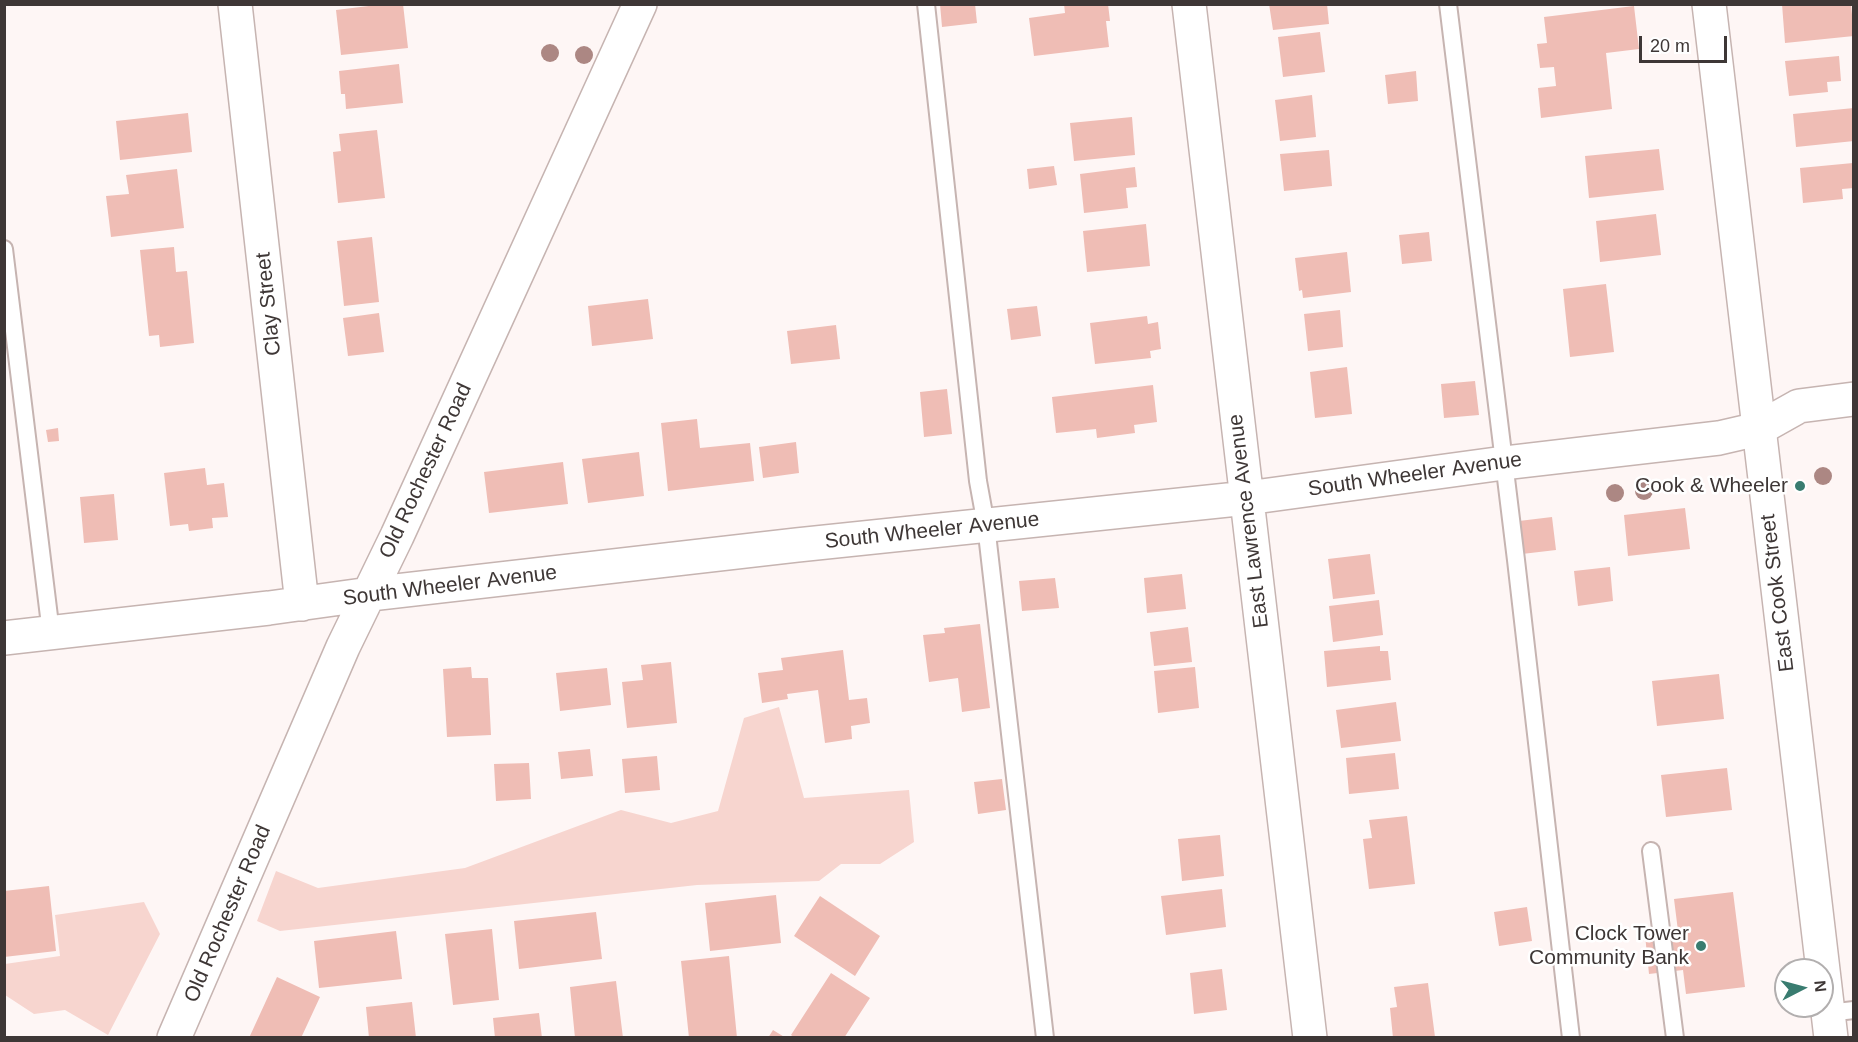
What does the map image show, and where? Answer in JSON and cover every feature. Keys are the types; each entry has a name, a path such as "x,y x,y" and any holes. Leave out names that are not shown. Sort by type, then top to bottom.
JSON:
{"street":[{"name":"Clay Street","path":"235,4 303,604"},
{"name":"Old Rochester Road","path":"174,1038 343,647 370,594 640,4"},
{"name":"East Lawrence Avenue","path":"1189,4 1310,1038"},
{"name":"East Cook Street","path":"1709,4 1758,429 1837,1020"},
{"name":"South Wheeler Avenue","path":"4,638 303,604 370,594 1247,498 1504,463 1719,438 1758,429 1799,406 1854,399"}],"lane":[{"path":"926,4 978,481 986,525 1045,1038"},
{"path":"1448,4 1571,1038"},
{"path":"4,249 51,633"},
{"path":"1651,850 1675,1038"}],"shaded area":[{"path":"779,707 804,798 909,790 914,842 880,864 841,864 819,881 697,885 280,931 257,921 276,871 318,888 465,868 621,810 671,823 718,811 744,718"},
{"path":"144,902 160,934 108,1035 65,1010 34,1014 5,995 5,964 60,956 55,915"}],"building":[{"path":"403,4 408,48 341,55 336,10"},
{"path":"940,4 975,4 977,23 942,27"},
{"path":"1064,4 1108,4 1110,21 1106,21 1109,47 1034,56 1029,18 1065,13"},
{"path":"1269,4 1327,4 1329,24 1273,30"},
{"path":"1782,4 1851,4 1854,36 1785,43"},
{"path":"1634,6 1639,49 1606,53 1612,109 1541,118 1538,88 1556,86 1554,67 1540,68 1537,44 1547,43 1544,17"},
{"path":"1320,32 1325,72 1283,77 1278,37"},
{"path":"1839,56 1841,81 1827,82 1828,92 1789,96 1785,61"},
{"path":"399,64 403,103 346,109 345,94 341,94 339,71"},
{"path":"1416,71 1418,101 1388,104 1385,75"},
{"path":"1312,95 1316,137 1280,141 1275,100"},
{"path":"1854,108 1854,141 1796,147 1793,114"},
{"path":"188,113 192,152 120,160 116,121"},
{"path":"1132,117 1135,155 1074,161 1070,123"},
{"path":"377,130 385,198 338,203 333,152 341,151 339,134"},
{"path":"1659,149 1664,190 1589,198 1585,156"},
{"path":"1329,150 1332,186 1284,191 1280,154"},
{"path":"1853,163 1854,188 1842,189 1843,199 1803,203 1800,168"},
{"path":"1054,166 1057,185 1029,189 1027,169"},
{"path":"1135,167 1137,187 1126,188 1128,208 1084,213 1080,174"},
{"path":"177,169 184,228 111,237 106,196 129,194 126,175"},
{"path":"1656,214 1661,255 1600,262 1596,221"},
{"path":"1146,224 1150,266 1087,272 1083,231"},
{"path":"1429,232 1432,261 1402,264 1399,235"},
{"path":"372,237 379,302 344,306 337,241"},
{"path":"174,247 176,272 187,271 194,343 160,347 159,335 149,336 140,250"},
{"path":"1347,252 1351,292 1303,298 1302,290 1299,291 1295,258"},
{"path":"1606,284 1614,352 1570,357 1563,289"},
{"path":"648,299 653,339 592,346 588,306"},
{"path":"1037,306 1041,336 1011,340 1007,309"},
{"path":"1340,310 1343,347 1308,351 1304,314"},
{"path":"379,313 384,352 348,356 343,318"},
{"path":"1147,316 1148,324 1158,322 1161,349 1150,351 1151,358 1095,364 1090,323"},
{"path":"836,325 840,359 791,364 787,331"},
{"path":"1347,367 1352,414 1315,418 1310,372"},
{"path":"1475,381 1479,415 1444,418 1441,384"},
{"path":"1153,385 1157,422 1134,425 1135,433 1097,438 1096,429 1056,433 1052,397"},
{"path":"947,389 952,434 924,437 920,392"},
{"path":"697,419 700,448 750,443 754,481 668,491 661,423"},
{"path":"58,428 59,441 48,442 46,430"},
{"path":"796,442 799,473 763,478 759,447"},
{"path":"639,452 644,496 588,503 582,459"},
{"path":"563,462 568,504 489,513 484,472"},
{"path":"205,468 207,485 224,483 228,517 212,518 213,528 189,531 188,524 170,526 164,473"},
{"path":"114,494 118,540 84,543 80,497"},
{"path":"1685,508 1690,549 1628,556 1624,515"},
{"path":"1552,517 1556,550 1522,554 1519,521"},
{"path":"1370,554 1375,594 1333,599 1328,559"},
{"path":"1610,567 1613,601 1578,606 1574,571"},
{"path":"1182,574 1186,609 1147,613 1144,578"},
{"path":"1055,578 1059,608 1022,611 1019,581"},
{"path":"1379,600 1383,635 1333,642 1329,606"},
{"path":"980,624 990,708 962,712 958,678 929,682 923,635 945,633 944,628"},
{"path":"1188,627 1192,662 1154,666 1150,632"},
{"path":"1380,646 1380,651 1388,651 1391,680 1327,687 1324,651"},
{"path":"843,650 849,700 867,698 870,723 851,726 852,739 825,743 818,690 787,694 788,699 762,703 758,673 783,670 781,658"},
{"path":"671,662 677,723 627,728 622,682 643,680 641,665"},
{"path":"471,667 472,678 488,678 491,735 447,737 443,669"},
{"path":"1195,667 1199,708 1158,713 1154,671"},
{"path":"607,668 611,705 560,711 556,673"},
{"path":"1719,674 1724,719 1657,726 1652,681"},
{"path":"1396,702 1401,741 1341,748 1336,710"},
{"path":"590,749 593,776 561,779 558,752"},
{"path":"1395,753 1399,789 1349,794 1346,758"},
{"path":"657,756 660,790 625,793 622,759"},
{"path":"529,763 531,799 496,801 494,764"},
{"path":"1727,768 1732,810 1666,817 1661,775"},
{"path":"1002,779 1006,810 978,814 974,782"},
{"path":"1407,816 1415,884 1369,889 1363,839 1372,838 1369,820"},
{"path":"1220,835 1224,876 1182,881 1178,839"},
{"path":"49,886 56,951 4,957 4,891"},
{"path":"1222,889 1226,927 1166,935 1161,896"},
{"path":"1733,892 1745,987 1686,994 1683,970 1649,974 1645,935 1678,931 1674,899"},
{"path":"776,895 781,943 710,951 705,903"},
{"path":"820,896 880,936 855,976 794,936"},
{"path":"1527,907 1532,941 1499,946 1494,912"},
{"path":"596,912 602,959 519,969 514,921"},
{"path":"492,929 499,1000 453,1005 445,934"},
{"path":"396,931 402,979 319,988 314,941"},
{"path":"729,956 737,1038 689,1038 681,961"},
{"path":"1222,969 1227,1010 1194,1014 1190,973"},
{"path":"831,973 870,998 844,1038 795,1038 791,1035"},
{"path":"277,977 320,997 301,1038 249,1038"},
{"path":"616,981 623,1038 575,1038 570,987"},
{"path":"1428,983 1435,1037 1393,1038 1390,1008 1397,1007 1394,987"},
{"path":"412,1002 416,1038 369,1038 366,1007"},
{"path":"539,1013 542,1038 495,1038 493,1018"},
{"path":"773,1030 786,1038 768,1038"}],"place":[{"name":"Cook & Wheeler","path":"1800,486"},
{"name":"Clock Tower Community Bank","path":"1701,946"}]}
